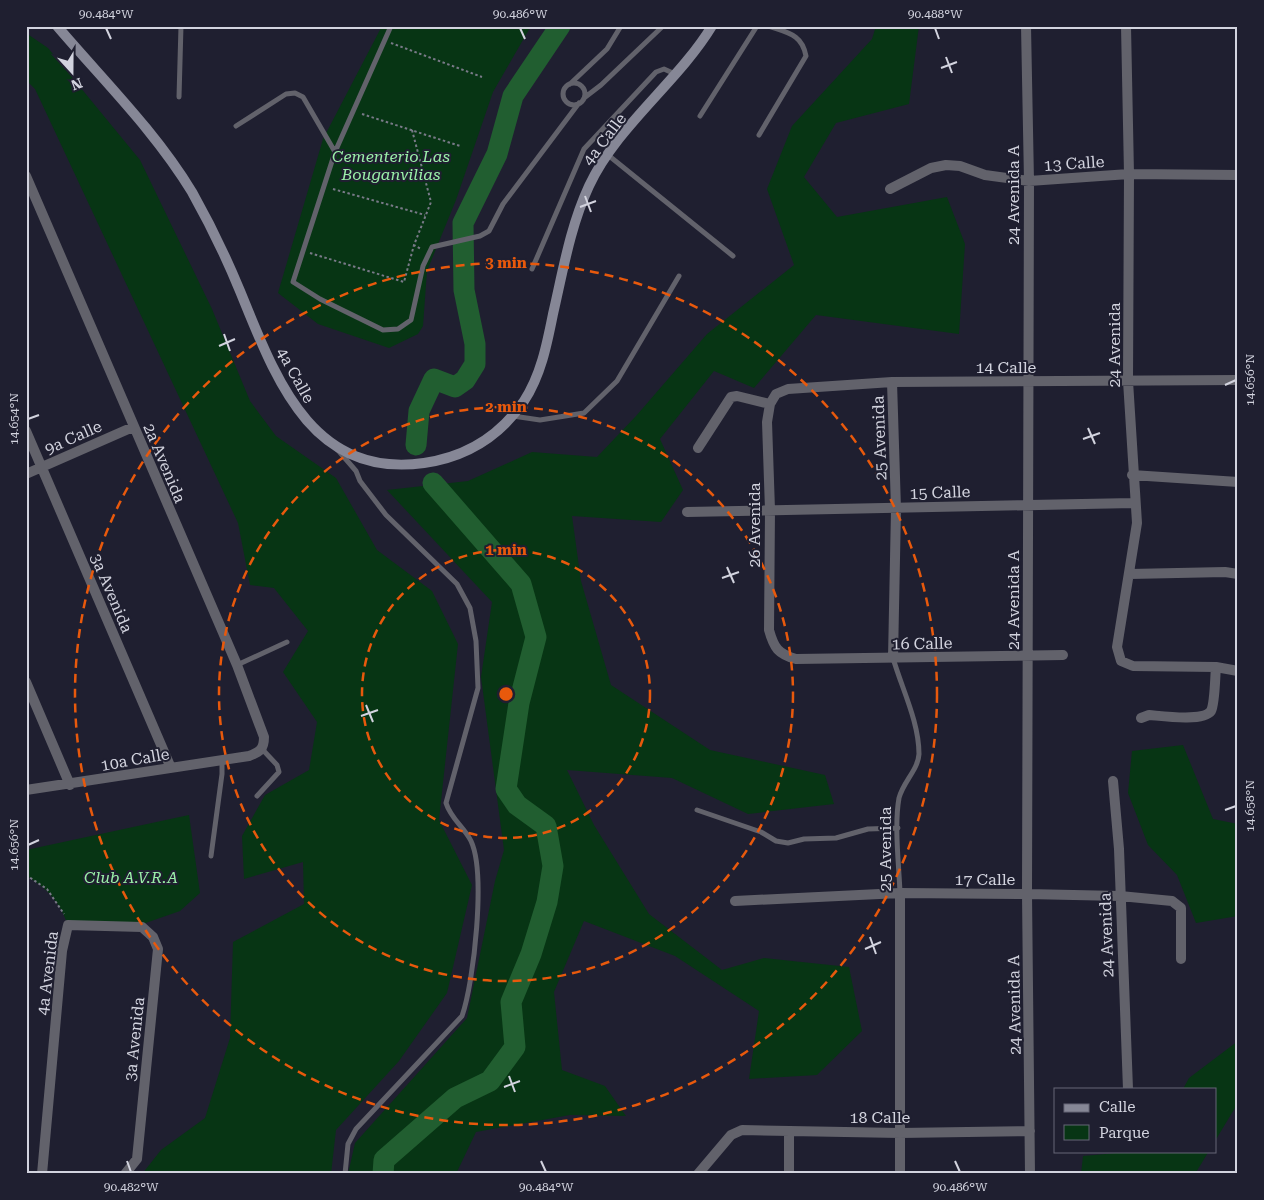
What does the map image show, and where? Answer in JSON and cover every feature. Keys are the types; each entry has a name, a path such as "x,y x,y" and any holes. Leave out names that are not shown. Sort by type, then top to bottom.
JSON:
{"main road":[{"name":"4a Calle","path":"58,26 169,157 193,194 224,254 273,371 301,415 332,443 362,457 395,465 436,462 465,453 489,439 523,402 540,368 578,213 591,183 608,155 712,26"}],"street":[{"name":"24 Avenida A","path":"1026,26 1029,181 1027,894 1030,1174"},
{"name":"24 Avenida","path":"1126,26 1129,174 1128,381 1132,475 1137,523 1117,647 1121,661 1133,666 1216,667"},
{"name":"13 Calle","path":"890,189 930,168 946,165 960,166 986,175 1029,181 1129,174 1238,175"},
{"name":"2a Avenida","path":"26,176 236,665 264,737 262,749"},
{"name":"14 Calle","path":"776,394 788,389 892,382 1238,380"},
{"name":"25 Avenida","path":"892,382 896,509 893,658"},
{"name":"26 Avenida","path":"776,394 770,404 767,422 770,510 769,630 774,647 781,655"},
{"path":"698,448 731,397 737,396 770,404"},
{"name":"9a Calle","path":"26,474 133,426"},
{"name":"3a Avenida","path":"26,431 172,768"},
{"path":"1132,475 1238,482"},
{"name":"15 Calle","path":"687,512 1134,503"},
{"path":"1130,574 1225,572 1238,574"},
{"name":"16 Calle","path":"781,655 796,659 1063,654"},
{"path":"1141,718 1148,715 1198,718 1207,715 1212,710 1216,667 1238,670"},
{"path":"26,682 70,785"},
{"name":"10a Calle","path":"26,790 70,785 249,756 262,749"},
{"name":"24 Avenida","path":"1113,781 1119,850 1128,1088"},
{"name":"25 Avenida","path":"900,894 900,1174"},
{"name":"17 Calle","path":"735,901 900,894 1027,894 1120,896 1172,901 1181,908 1181,959"},
{"name":"3a Avenida","path":"67,922 142,927 153,937 158,955 137,1159 126,1174"},
{"name":"4a Avenida","path":"42,1174 62,951 67,922"},
{"name":"18 Calle","path":"698,1174 731,1135 742,1130 900,1133 1030,1131"},
{"path":"789,1132 789,1174"}],"lane":[{"path":"179,97 181,26"},
{"path":"390,26 335,152 293,282 320,299 383,330 398,329 411,320 423,266 432,247 480,236 489,231 503,204 579,103 663,26"},
{"path":"579,103 572,105 563,98 563,91 607,49 621,26"},
{"path":"700,116 758,26"},
{"path":"759,136 806,56 804,46 798,37 768,26"},
{"path":"532,269 584,149 656,72 664,69 675,74"},
{"path":"570,84 576,84 582,88 584,98"},
{"path":"236,126 286,94 295,93 303,97 335,152"},
{"path":"608,155 733,256"},
{"path":"512,416 540,420 584,413 617,381 679,276"},
{"path":"332,443 356,471 360,481 386,515 457,584 470,608 472,616 476,641 478,688 446,803 452,818 471,840 478,864 480,883 469,997 462,1016 356,1129 348,1144 345,1174"},
{"path":"236,665 287,642"},
{"name":"25 Avenida","path":"893,658 917,736 919,756 912,772 904,783 899,799 900,894"},
{"path":"257,796 278,772 277,765 262,749"},
{"path":"211,856 222,774 222,760"},
{"path":"697,810 761,832 776,841 788,843 804,839 836,838 868,829 898,828"}],"path":[{"path":"384,41 482,77"},
{"path":"353,111 460,146"},
{"path":"303,250 404,282 414,245 431,202 412,130"},
{"path":"323,187 426,215"},
{"path":"414,245 429,254"},
{"path":"26,875 47,890 61,907 67,922"}],"green space":[{"name":"Cementerio Las Bouganvilias","path":"382,26 531,26 493,92 456,200 427,271 423,326 418,334 389,348 318,324 278,293 323,139"},
{"path":"876,26 919,26 909,104 836,123 804,177 837,217 947,197 965,244 959,334 816,315 754,388 714,371 660,439 683,490 661,522 572,516 581,581 611,685 710,750 825,775 834,804 748,814 672,778 567,770 594,825 649,914 722,970 764,958 849,967 862,1031 817,1075 749,1079 759,1011 675,956 584,921 554,992 562,1070 605,1086 626,1116 570,1115 476,1132 456,1174 348,1174 355,1143 467,1018 495,881 504,850 481,677 492,602 387,490 468,481 532,452 597,457 636,416 707,334 794,265 767,189 792,126 872,39"},
{"path":"26,33 48,48 140,160 212,309 250,401 276,436 336,478 377,550 432,591 458,644 439,820 472,885 447,993 399,1061 336,1130 331,1174 142,1174 161,1150 205,1118 230,1038 233,942 304,904 303,862 244,879 242,836 265,795 309,770 317,722 283,672 308,631 274,588 250,585 238,523 35,89 26,80"},
{"path":"1183,745 1213,819 1238,824 1238,916 1196,923 1177,875 1148,845 1128,793 1132,751"},
{"name":"Club A.V.R.A","path":"189,815 200,893 180,911 137,926 68,925 60,908 51,896 26,875 26,850"},
{"path":"1238,1041 1238,1103 1216,1139 1216,1088 1184,1088 1189,1078"},
{"path":"1128,1152 1208,1152 1195,1174 1081,1174 1083,1156"}],"waterway":[{"path":"416,445 419,411 434,379 455,387 465,380 475,364 475,344 464,290 463,223 497,154 513,96 560,26"},
{"path":"383,1174 384,1160 455,1098 490,1081 515,1047 511,1002 531,954 547,902 553,866 546,826 517,805 506,789 519,703 536,637 521,584 433,483"}]}
